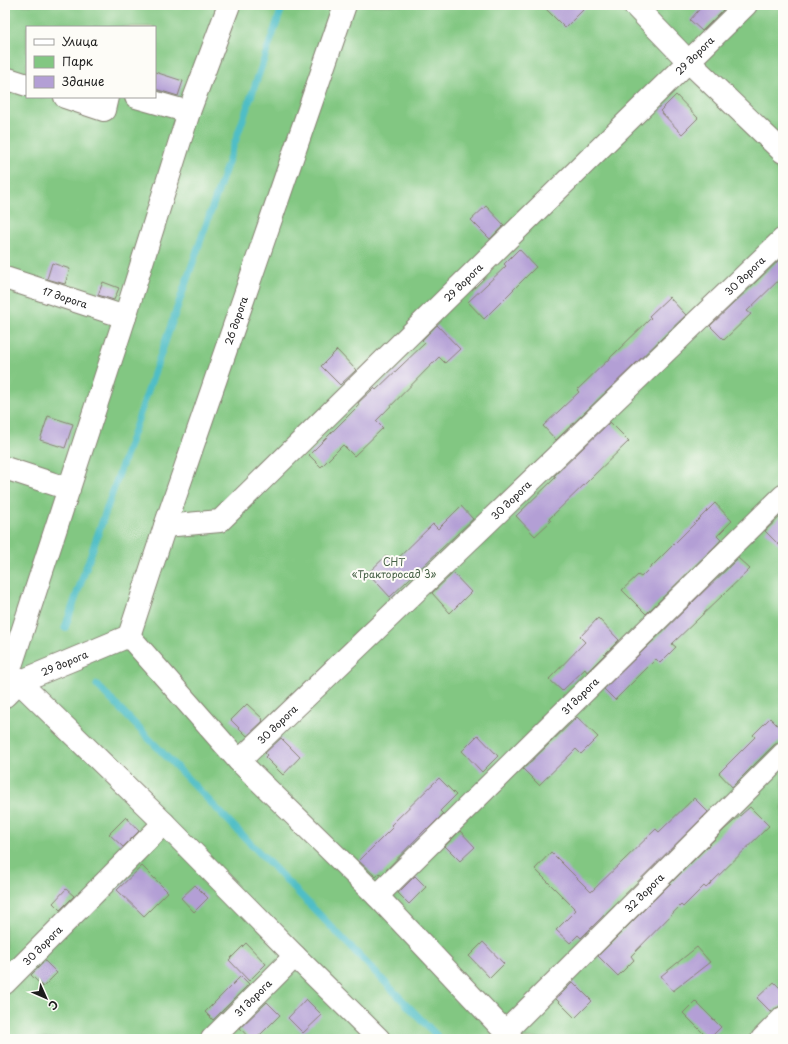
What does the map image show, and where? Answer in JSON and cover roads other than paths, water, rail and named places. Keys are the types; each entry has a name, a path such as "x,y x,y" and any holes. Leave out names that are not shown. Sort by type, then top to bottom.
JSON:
{"street":[{"path":"229,5 190,112 69,489 9,682 164,823 379,1039"},
{"name":"26 дорога","path":"128,636 345,5"},
{"path":"634,5 689,62 783,152"},
{"name":"29 дорога","path":"165,526 220,520 746,5"},
{"path":"5,78 26,85"},
{"path":"68,98 104,110 108,98"},
{"path":"140,98 190,112"},
{"name":"30 дорога","path":"239,761 783,239"},
{"name":"17 дорога","path":"5,278 125,317"},
{"path":"5,468 69,489"},
{"name":"31 дорога","path":"377,896 783,496"},
{"path":"128,636 239,761 377,896 508,1036"},
{"name":"29 дорога","path":"9,682 128,636"},
{"name":"32 дорога","path":"508,1036 783,754"},
{"name":"30 дорога","path":"5,983 164,823"},
{"name":"31 дорога","path":"212,1039 295,956"},
{"path":"762,1039 783,1018"}],"waterway":[{"path":"65,628 283,5"},
{"path":"97,685 440,1039"}],"park label":[{"name":"СНТ «Тракторосад 3»","path":"394,568"}]}
